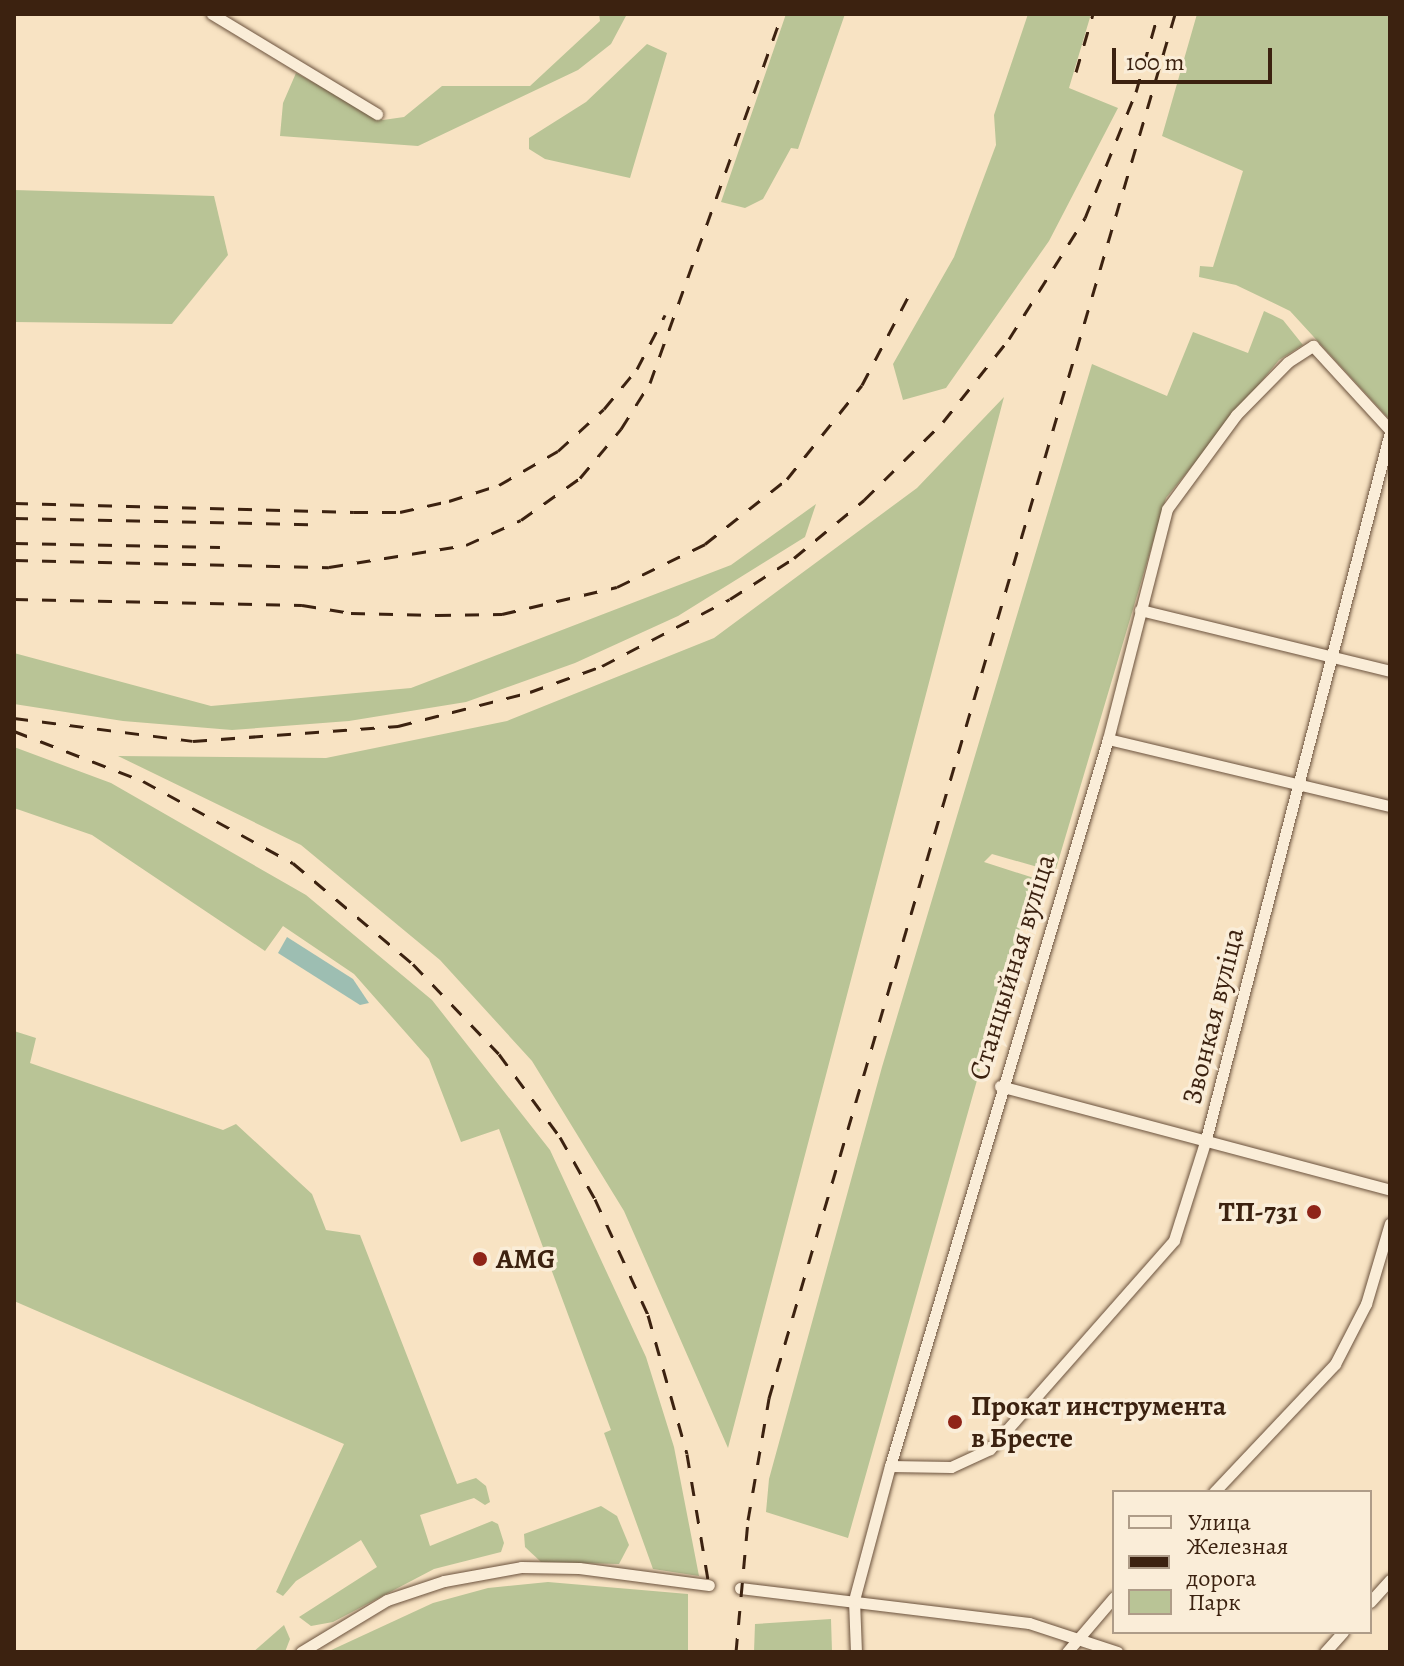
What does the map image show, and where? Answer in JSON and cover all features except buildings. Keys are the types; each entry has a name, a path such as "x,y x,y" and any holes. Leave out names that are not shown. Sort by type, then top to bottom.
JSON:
{"street":[{"path":"212,14 377,114"},
{"name":"Станцыйная вуліца","path":"856,1652 854,1600 890,1466 1000,1086 1108,739 1167,509 1178,489 1236,415 1288,362 1313,346 1390,431"},
{"name":"Звонкая вуліца","path":"890,1466 951,1467 990,1449 1174,1240 1206,1139 1298,782 1334,658 1390,431"},
{"path":"1140,610 1390,671"},
{"path":"1108,739 1390,806"},
{"path":"1000,1086 1390,1190"},
{"path":"1216,1490 1335,1364 1366,1304 1390,1223"},
{"path":"301,1652 387,1600 444,1581 521,1567 579,1568 709,1585"},
{"path":"1372,1600 1390,1580"},
{"path":"740,1588 989,1616 1080,1638 1117,1652"},
{"path":"1067,1652 1112,1599"},
{"path":"1325,1652 1341,1634"}],"green space":[{"path":"599,14 627,14 611,44 578,70 418,146 280,136 283,103 296,73 383,120 404,117 442,86 530,86 600,21"},
{"path":"786,14 845,14 798,149 791,148 763,199 745,208 721,202"},
{"path":"1028,14 1091,14 1069,88 1118,108 1049,241 946,388 903,400 893,364 954,257 996,145 994,115"},
{"path":"1197,14 1390,14 1390,420 1290,311 1236,285 1199,277 1200,266 1213,267 1243,171 1162,136"},
{"path":"647,44 667,53 630,178 545,159 529,149 529,138 586,102"},
{"path":"14,190 214,196 228,255 172,324 14,322"},
{"path":"1264,311 1283,320 1303,345 1279,360 1166,498 1055,872 992,854 984,862 1034,878 848,1538 766,1512 769,1479 882,1067 1092,364 1167,396 1193,332 1248,353"},
{"path":"1004,397 728,1448 624,1211 532,1061 440,960 301,845 118,756 326,758 507,721 714,638 917,488"},
{"path":"816,504 805,537 678,616 575,663 466,702 349,721 232,730 123,721 14,704 14,653 211,706 411,688 731,565"},
{"path":"14,747 111,783 306,895 432,1000 550,1150 646,1357 674,1447 699,1576 653,1569 604,1433 611,1430 499,1129 461,1142 429,1059 354,974 283,926 265,951 92,835 14,808"},
{"path":"14,1031 36,1038 30,1063 223,1130 236,1124 312,1194 326,1230 360,1235 457,1484 476,1478 486,1486 490,1502 485,1505 474,1498 420,1515 430,1546 492,1521 498,1524 504,1543 501,1552 434,1569 333,1622 311,1626 299,1617 377,1567 361,1540 296,1581 283,1596 276,1592 344,1444 14,1301"},
{"path":"601,1506 617,1516 629,1545 619,1564 541,1562 525,1547 524,1534"},
{"path":"548,1582 688,1594 688,1652 327,1652 433,1603 488,1588"},
{"path":"831,1619 832,1652 754,1652 755,1624"},
{"path":"284,1625 290,1639 285,1652 253,1652"}],"water":[{"path":"287,937 353,979 369,1003 360,1005 278,953"}],"railway":[{"path":"14,560 329,567 466,545 521,520 580,478 621,429 650,383 782,14"},
{"path":"1076,72 1093,14"},
{"path":"14,718 193,741 398,726 530,692 602,666 730,599 794,558 864,500 943,422 1009,339 1085,218 1136,92 1158,14"},
{"path":"736,1652 748,1520 769,1398 1175,14"},
{"path":"14,599 302,605 351,613 502,614 617,587 705,544 787,479 862,385 910,293"},
{"path":"14,503 400,512 449,501 499,485 558,451 604,409 637,369 665,315"},
{"path":"14,518 309,524"},
{"path":"14,543 220,547"},
{"path":"14,731 143,781 293,863 413,964 499,1054 560,1137 595,1199 648,1315 687,1454 709,1585"}],"place":[{"name":"ТП-731","path":"1314,1212"},
{"name":"AMG","path":"480,1259"},
{"name":"Прокат инструмента в Бресте","path":"955,1422"}]}
